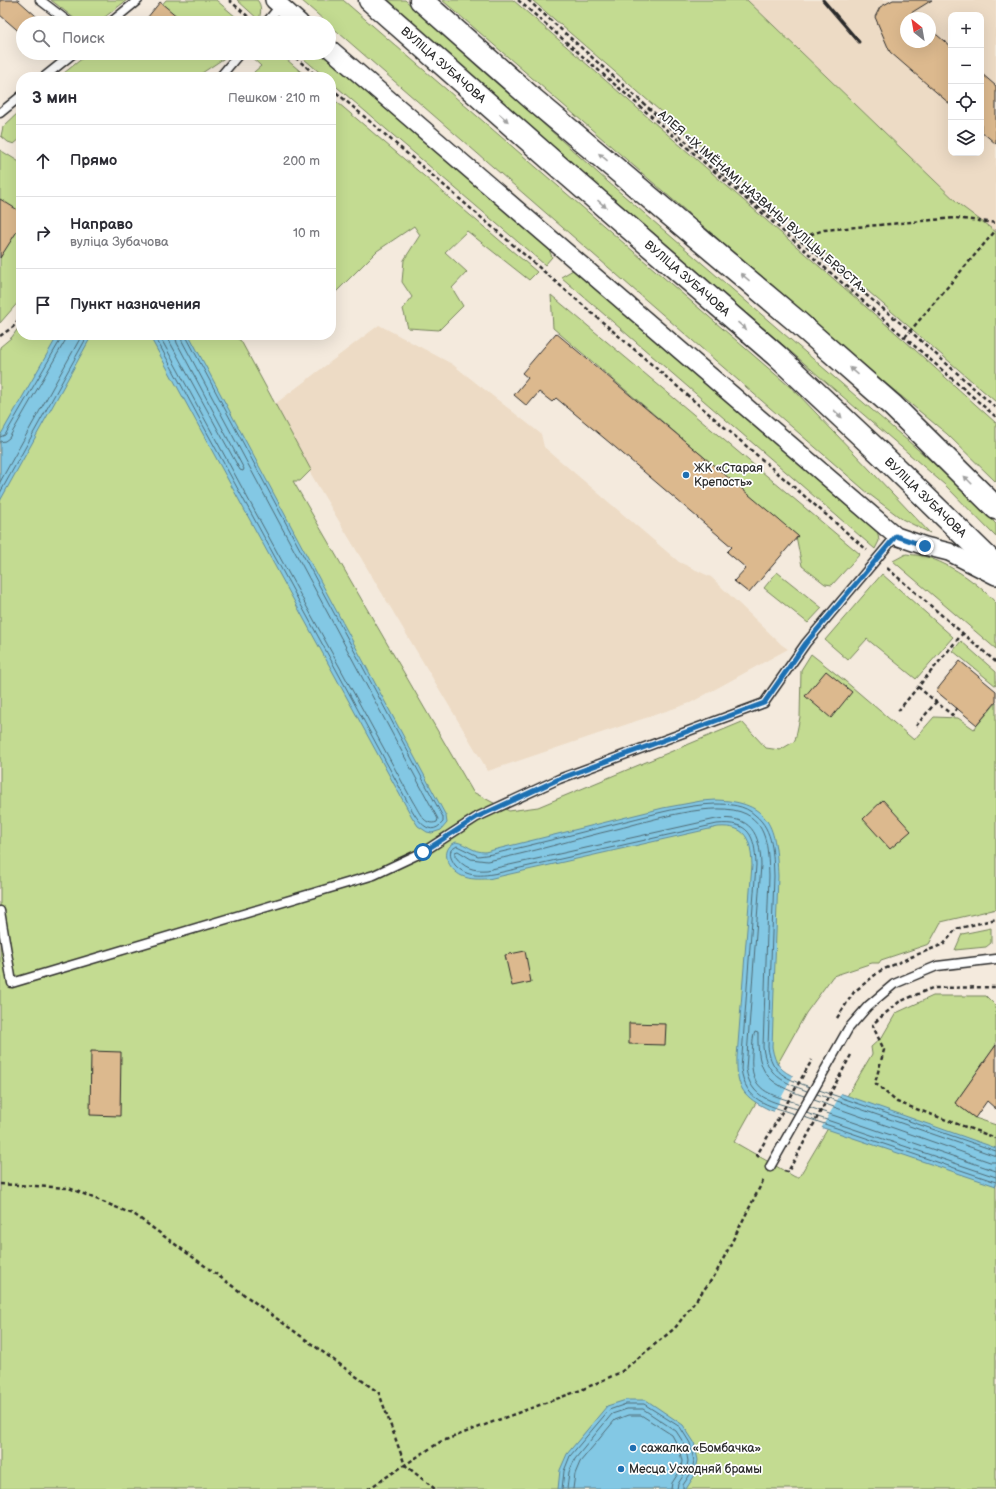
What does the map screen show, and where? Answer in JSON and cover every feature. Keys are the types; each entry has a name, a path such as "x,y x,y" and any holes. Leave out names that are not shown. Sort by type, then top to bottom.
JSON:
{"highway":[{"name":"ВУЛІЦА ЗУБАЧОВА","path":"370,0 777,356 881,454 996,566"},
{"path":"421,0 534,100 794,319 893,406 996,508"}],"street":[{"path":"277,3 292,16"},
{"path":"336,54 896,536"},
{"name":"ВУЛІЦА ЗУБАЧОВА","path":"896,536 949,552 996,576"}],"lane":[{"path":"40,0 61,16"},
{"path":"119,16 138,0"},
{"path":"270,16 277,3"},
{"path":"50,72 65,60"},
{"path":"224,72 234,60"},
{"path":"0,113 16,100"},
{"path":"0,911 12,983 374,875 423,852 477,817 559,779 764,703 806,643 896,536"},
{"path":"770,1167 848,1029 868,1006 894,984 937,966 996,959"}],"path":[{"path":"229,0 248,16"},
{"name":"АЛЕЯ «ІХ ІМЁНАМІ НАЗВАНЫ ВУЛІЦЫ БРЭСТА»","path":"518,0 996,418"},
{"path":"528,0 757,205 910,331 996,408"},
{"path":"298,60 312,72"},
{"path":"336,92 996,662"},
{"path":"794,240 824,230 955,218 996,223"},
{"path":"905,337 996,230"},
{"path":"0,336 13,327 16,323"},
{"path":"898,711 963,633"},
{"path":"918,687 952,715 957,708"},
{"path":"916,726 936,702"},
{"path":"868,1029 899,1002 932,988 996,987"},
{"path":"872,1024 884,1050 875,1083 897,1102 996,1138"},
{"path":"788,1172 854,1050"},
{"path":"757,1155 815,1055"},
{"path":"368,1489 440,1442 581,1390 621,1372 675,1328 715,1275 770,1167"},
{"path":"0,1184 69,1188 135,1216 378,1393 405,1465 435,1489"}],"shaded area":[{"path":"747,0 996,0 996,232 960,205"},
{"path":"379,325 452,364 541,434 544,447 679,562 711,577 788,649 690,703 488,771 271,407"}],"green space":[{"path":"51,0 127,0 106,16 71,16"},
{"path":"166,0 216,0 235,16 152,16"},
{"path":"237,0 257,0 261,9 260,16 255,16"},
{"path":"301,0 343,0 797,393 930,533 902,519 869,494 336,30 336,16 319,16"},
{"path":"385,0 405,0 608,182 952,479 996,524 996,537 945,485"},
{"path":"442,0 513,0 904,340 996,423 996,482 947,434 872,372"},
{"path":"532,0 747,0 960,205 996,232 996,402"},
{"path":"80,60 222,60 204,72 65,72"},
{"path":"255,60 287,60 301,72 254,72 261,66"},
{"path":"305,60 328,60 548,247 552,257 545,265 336,86 336,72 319,72"},
{"path":"336,101 537,272 529,280 467,231 445,252 467,272 452,288 463,306 439,330 408,328 403,309 412,297 402,282 404,260 420,235 414,226 377,251 336,292"},
{"path":"16,115 16,142 14,144 8,142 1,136 3,127"},
{"path":"0,150 16,160 16,305 0,323"},
{"path":"573,270 877,528 879,541 875,549 561,277"},
{"path":"551,295 860,554 832,585 825,584 802,566 796,536 553,328"},
{"path":"16,331 16,340 241,341 311,470 300,481 293,481 473,792 509,811 538,807 742,722 766,748 780,750 795,741 800,717 801,670 811,654 914,740 934,717 958,718 974,729 996,703 996,909 941,922 929,944 881,960 879,963 872,963 833,976 806,1013 734,1142 795,1177 799,1177 872,1054 871,1047 882,1037 896,1013 933,996 986,996 996,1006 996,1045 955,1103 975,1118 996,1125 996,1489 0,1489 0,347 12,337"},
{"path":"906,554 927,557 948,566 982,589 996,603 996,649 893,561"},
{"path":"777,572 822,608 808,623 764,588"},
{"path":"882,574 953,637 916,679 867,639 848,660 825,640"},
{"path":"961,641 996,672 996,686 953,651"},
{"path":"991,928 991,943 986,947 955,950 962,934"}],"water":[{"path":"55,340 89,340 0,501 0,436"},
{"path":"152,340 192,340 446,816 447,823 441,830 432,833 427,832 418,826"},
{"path":"716,800 734,802 749,806 759,812 767,821 772,831 777,859 778,876 772,1047 777,1063 787,1073 797,1078 996,1148 996,1186 770,1110 747,1096 738,1077 737,1057 752,865 748,841 741,831 735,828 718,827 488,879 472,879 462,876 453,869 447,860 448,850 456,842 477,851 485,852 663,808 701,801"},
{"name":"сажалка «Бомбачка»","path":"626,1400 646,1400 683,1425 694,1442 698,1460 695,1475 686,1489 558,1489 560,1470 567,1454 607,1406"}],"pier":[{"path":"794,1074 842,1092 821,1129 773,1113"}],"building":[{"path":"0,0 18,0 36,16 16,16 16,29 0,15"},
{"path":"893,0 932,0 913,12 900,12 900,48 936,48 936,34 948,44 948,102 890,52 875,17 880,7"},
{"path":"160,2 177,16 149,16"},
{"path":"984,76 996,86 996,144 984,134"},
{"path":"0,199 16,209 16,233 0,258"},
{"name":"ЖК «Старая Крепость»","path":"556,333 798,536 749,593 734,581 746,568 727,552 732,547 616,448 556,398 552,402 539,392 527,406 514,395 528,378 522,373"},
{"path":"960,661 996,691 996,702 977,725 936,691"},
{"path":"826,671 852,692 831,718 805,696"},
{"path":"883,800 911,831 890,849 863,819"},
{"path":"525,951 531,982 512,986 505,955"},
{"path":"629,1023 666,1024 665,1045 629,1044"},
{"path":"996,1045 996,1109 987,1101 975,1118 955,1103"},
{"path":"91,1051 121,1052 120,1116 90,1115"}],"railway":[{"path":"823,0 859,42"}],"place":[{"name":"ЖК «Старая Крепость»","path":"686,475"},
{"name":"сажалка «Бомбачка»","path":"633,1448"},
{"name":"Месца Усходняй брамы","path":"621,1469"}],"route":[{"path":"423,852 477,817 559,779 764,703 806,643 896,536 925,546"}]}
